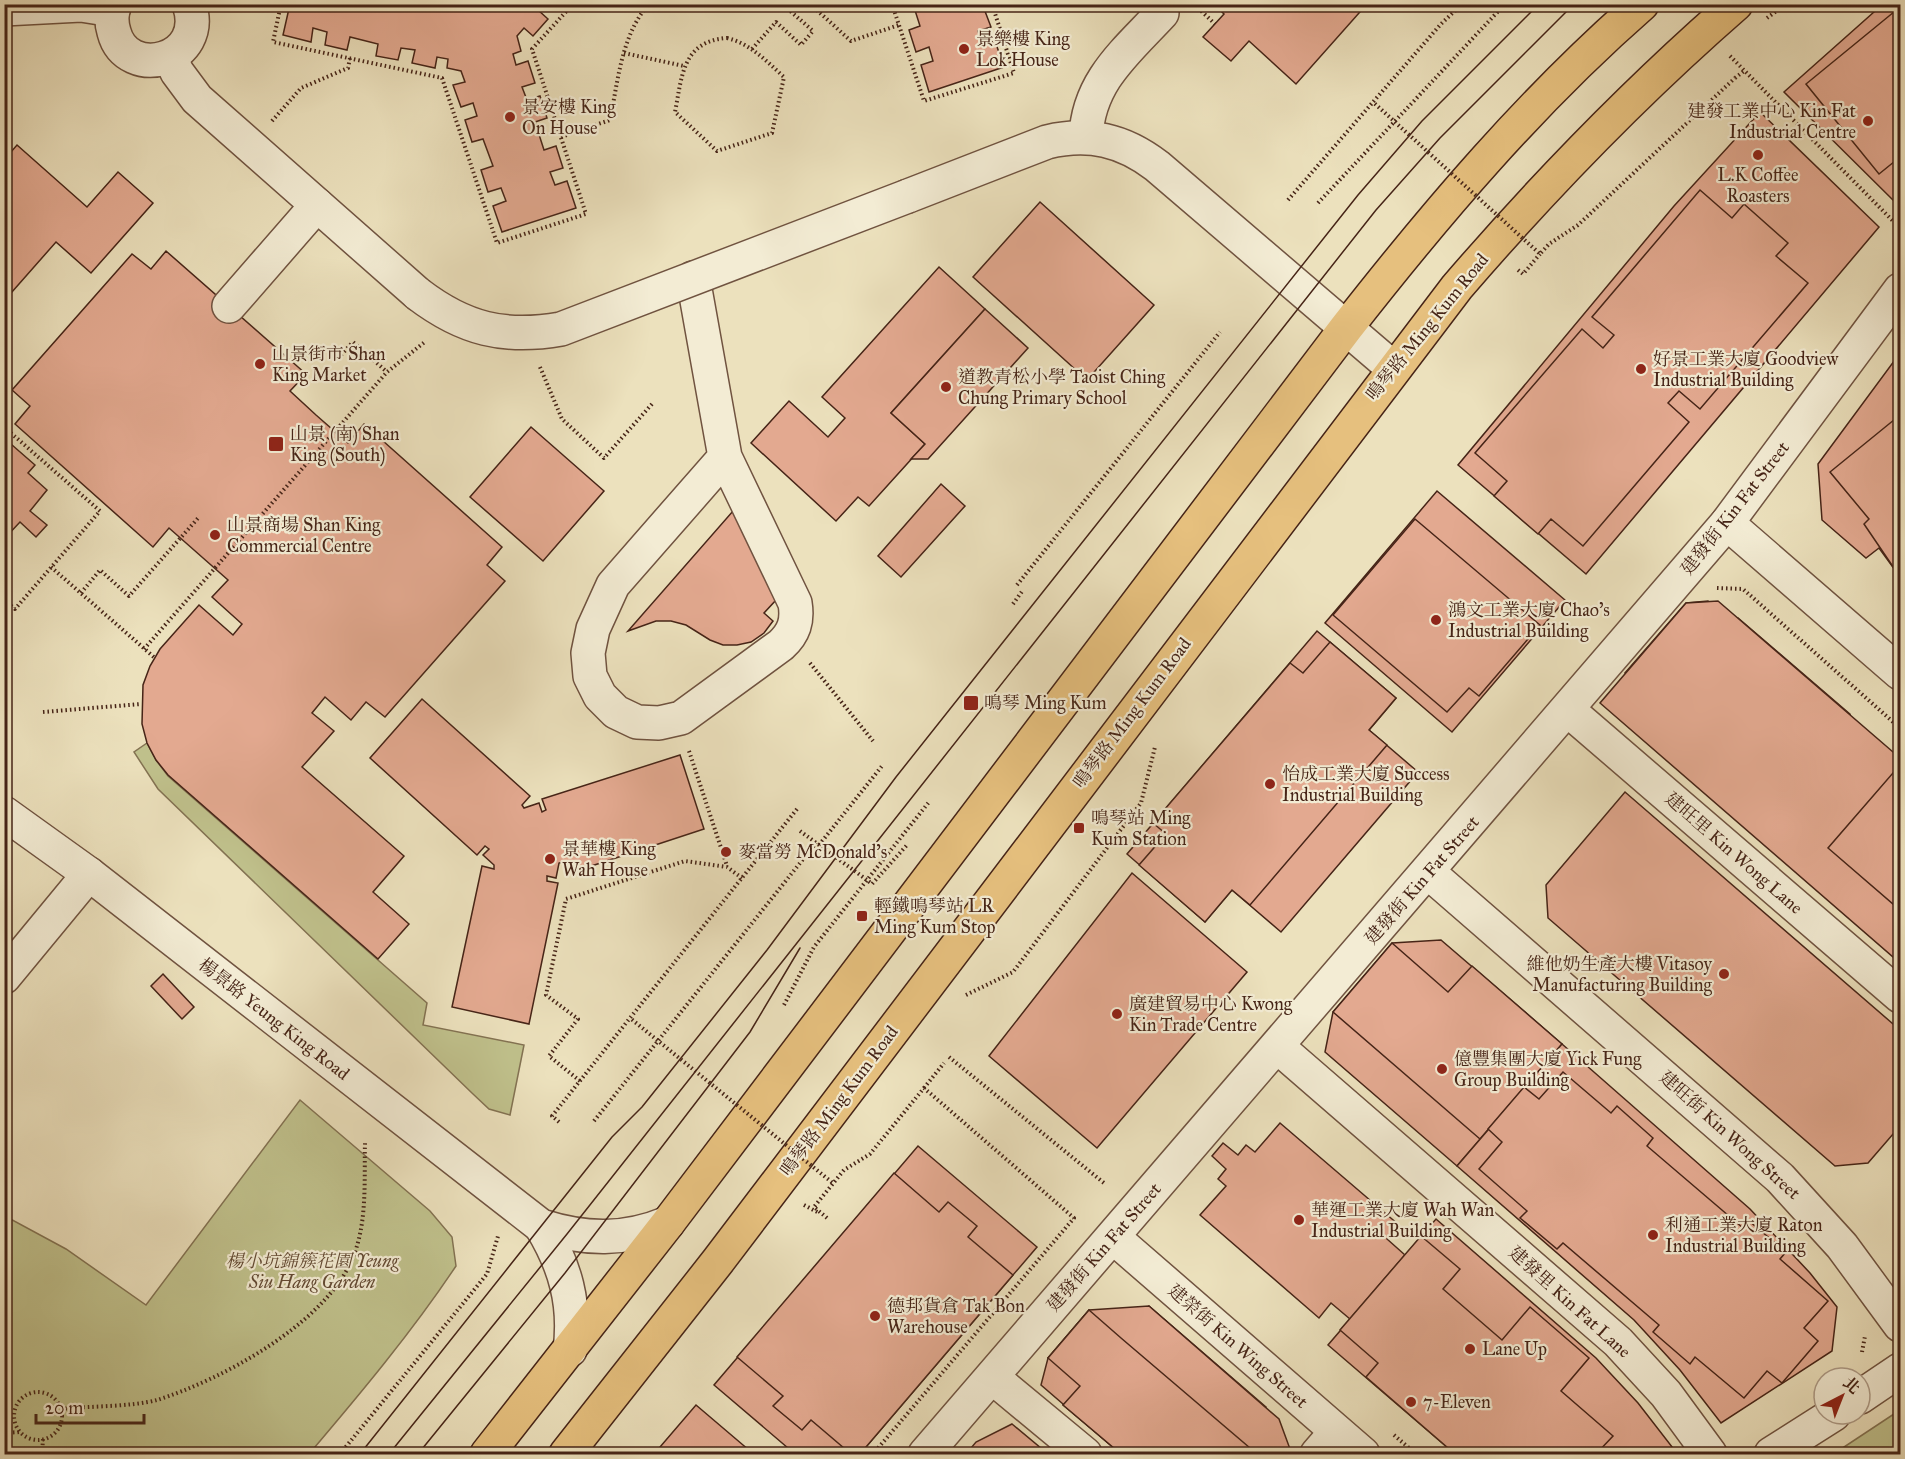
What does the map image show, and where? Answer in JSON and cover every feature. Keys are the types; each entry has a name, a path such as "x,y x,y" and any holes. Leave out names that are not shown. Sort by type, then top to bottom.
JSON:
{"main road":[{"path":"487,1455 668,1223 1410,246 1479,166 1551,90 1642,4"},
{"name":"鳴琴路 Ming Kum Road","path":"566,1455 725,1252 1393,368 1457,287 1524,209 1594,135 1669,63 1736,4"}],"street":[{"path":"4,9 81,5 114,7 115,36 127,51 144,60 170,57 184,45 197,13"},
{"path":"1086,137 1086,119 1098,87 1162,13"},
{"path":"170,57 177,72 197,99 418,294 439,309 469,324 494,331 536,333 561,329 1047,142 1086,137 1105,139 1141,154 1393,368"},
{"path":"229,306 317,205"},
{"path":"693,278 725,458 795,603 795,626 789,638 781,645 681,718 659,723 637,722 616,712 600,696 590,676 588,653 593,629 613,585 725,458"},
{"name":"建發街 Kin Fat Street","path":"925,1455 1727,523 1900,290"},
{"path":"1727,523 1900,673"},
{"name":"建旺里 Kin Wong Lane","path":"1568,710 1900,996"},
{"path":"4,786 14,820"},
{"name":"楊景路 Yeung King Road","path":"14,820 89,874 541,1226 555,1249 569,1292 573,1311 570,1350"},
{"name":"建旺街 Kin Wong Street","path":"1428,872 1780,1178 1842,1246 1900,1324"},
{"path":"4,977 89,874"},
{"name":"建發里 Kin Fat Lane","path":"1278,1047 1618,1342 1665,1394 1710,1455"},
{"name":"楊景路 Yeung King Road","path":"541,1226 567,1234 612,1238 651,1230 668,1223"},
{"name":"建榮街 Kin Wing Street","path":"1113,1237 1327,1443 1363,1455"},
{"path":"1872,1389 1900,1370"},
{"path":"992,1377 1085,1455"},
{"path":"1771,1455 1816,1426"}],"path":[{"path":"281,4 273,42 442,78 496,243 586,214 532,49 573,4"},
{"path":"561,137 610,120 631,31 649,4"},
{"path":"752,49 776,22 801,45 813,31 788,9 792,4"},
{"path":"810,4 851,41 899,25"},
{"path":"892,4 924,102 1014,73 992,4"},
{"path":"1194,4 1215,24"},
{"path":"1288,200 1441,24 1462,4"},
{"path":"1318,203 1505,4"},
{"path":"714,39 740,42 752,49 784,77 772,133 717,151 675,112 684,66 691,54 701,45 714,39"},
{"path":"624,53 684,66"},
{"path":"271,122 301,88 348,68 350,58"},
{"path":"1523,273 1549,244 1578,225 1744,71 1896,224"},
{"path":"1373,102 1540,254"},
{"path":"1017,585 1220,332"},
{"path":"144,649 387,372 402,358 434,337"},
{"path":"341,355 353,342 387,372"},
{"path":"535,356 562,419 604,458 652,404"},
{"path":"4,427 100,511 15,609 4,600"},
{"path":"81,593 100,570 129,596 199,517"},
{"path":"51,567 155,658"},
{"path":"1710,588 1743,589 1900,728"},
{"path":"1012,604 1023,590"},
{"path":"804,655 873,741"},
{"path":"43,712 141,704"},
{"path":"686,741 727,867"},
{"path":"594,1121 882,766"},
{"path":"784,1005 814,948 929,802"},
{"path":"559,1122 552,1116 558,1108 797,809"},
{"path":"800,831 872,884 911,841"},
{"path":"580,1081 549,1056 578,1019 546,994 566,899 684,861 727,867 742,878"},
{"path":"630,1018 834,1184"},
{"path":"949,1057 1104,1183"},
{"path":"797,1202 827,1218 814,1207 844,1170 870,1154 944,1063"},
{"path":"873,1455 1074,1218 924,1088"},
{"path":"61,1409 155,1400 234,1368 321,1307 350,1264 363,1220 365,1142"},
{"path":"340,1455 488,1274 498,1236"},
{"path":"30,1393 45,1393 52,1396 61,1409 61,1425 57,1431 43,1439 31,1439 20,1432 14,1418 14,1410 22,1396 30,1393"},
{"path":"4,1433 20,1432"},
{"path":"1390,1432 1416,1455"},
{"path":"42,1455 43,1439"}],"green space":[{"path":"147,743 168,776 427,1003 423,1025 524,1045 510,1115 489,1109 158,789 134,752"},
{"name":"楊小坑錦簇花園 Yeung Siu Hang Garden","path":"300,1100 430,1211 452,1237 456,1266 404,1339 347,1409 309,1454 5,1454 5,1216 66,1249 146,1305"},
{"path":"1900,1410 1900,1454 1845,1454 1841,1449"}],"building":[{"name":"景安樓 King On House","path":"290,4 544,4 538,10 548,19 533,36 524,28 517,36 521,51 513,54 516,65 528,61 535,83 522,87 527,100 540,96 547,118 535,122 544,150 556,146 563,168 550,172 555,185 567,181 576,208 502,232 493,206 506,201 501,188 488,192 481,170 493,166 483,139 472,142 465,120 477,116 473,103 461,107 453,85 465,82 461,71 447,68 448,59 437,57 435,68 412,63 415,50 401,48 398,60 376,56 378,44 350,37 347,50 325,45 327,32 313,28 311,42 283,35"},
{"name":"景樂樓 King Lok House","path":"913,4 971,4 972,9 983,6 991,27 978,31 982,45 995,41 1004,67 929,92 921,65 933,61 929,47 916,52 909,30 920,26"},
{"path":"1214,4 1367,4 1296,84 1249,41 1231,61 1203,37 1224,14"},
{"name":"建發工業中心 Kin Fat Industrial Centre","path":"1883,4 1900,4 1900,203 1898,205 1784,92"},
{"name":"建發工業中心 Kin Fat Industrial Centre","path":"1900,7 1900,157 1879,174 1806,84"},
{"name":"好景工業大廈 Goodview Industrial Building","path":"1760,112 1879,227 1586,574 1458,465 1674,206"},
{"path":"17,145 87,207 118,172 153,203 91,273 56,242 4,301 4,160"},
{"name":"好景工業大廈 Goodview Industrial Building","path":"1700,190 1732,218 1744,204 1788,243 1776,256 1808,283 1700,409 1679,391 1668,403 1689,422 1583,546 1551,519 1538,534 1494,496 1507,481 1475,453 1582,329 1603,348 1614,335 1592,317"},
{"path":"1040,202 1154,305 1087,380 973,277"},
{"path":"166,251 306,374 290,391 316,415 348,443 364,424 502,547 487,565 505,581 385,717 366,702 351,720 325,697 312,713 334,731 302,767 404,856 373,892 409,924 378,959 168,775 156,760 147,743 142,724 143,685 160,649 199,605 233,635 242,624 212,597 228,580 169,528 153,547 15,424 30,406 12,390 132,254 151,269"},
{"path":"939,267 985,309 891,413 925,444 869,506 858,497 836,521 751,443 789,401 828,437 845,418 822,397"},
{"path":"985,309 1028,348 928,459 911,459 925,444 891,413"},
{"path":"1900,353 1900,577 1879,548 1866,558 1822,520 1818,464"},
{"path":"1900,415 1900,577 1864,524 1869,519 1830,472"},
{"path":"531,427 604,491 543,561 470,497"},
{"path":"4,438 35,465 28,473 47,490 30,511 47,525 36,537 20,522 4,539"},
{"path":"941,484 965,506 901,577 878,556"},
{"name":"鴻文工業大廈 Chao's Industrial Building","path":"1437,491 1565,600 1452,732 1325,623"},
{"path":"733,511 776,600 764,613 773,621 764,633 751,642 723,645 686,625 671,621 656,621 628,631"},
{"name":"鴻文工業大廈 Chao's Industrial Building","path":"1415,519 1540,625 1479,696 1469,688 1447,712 1333,615"},
{"path":"1708,601 1728,618 1738,618 1850,714 1851,724 1882,752 1812,833 1625,673 1686,603"},
{"path":"1718,601 1900,758 1900,963 1600,703 1686,603"},
{"name":"怡成工業大廈 Success Industrial Building","path":"1317,631 1396,698 1369,730 1418,772 1281,932 1232,890 1205,922 1127,854"},
{"name":"怡成工業大廈 Success Industrial Building","path":"1330,642 1396,698 1369,730 1387,745 1250,905 1232,890 1205,922 1139,865 1166,834 1153,823 1290,663 1303,673"},
{"name":"景華樓 King Wah House","path":"422,699 530,796 522,805 524,808 539,803 542,812 546,810 542,799 680,755 704,829 567,874 563,862 559,863 556,878 547,876 547,881 558,883 529,1024 452,1007 482,866 494,869 494,865 483,855 489,849 485,846 477,855 370,758"},
{"path":"1900,767 1900,910 1828,848"},
{"name":"維他奶生產大樓 Vitasoy Manufacturing Building","path":"1625,792 1900,1030 1900,1126 1868,1163 1835,1166 1548,918 1546,885"},
{"name":"廣建貿易中心 Kwong Kin Trade Centre","path":"1132,873 1247,972 1097,1148 989,1056"},
{"name":"億豐集團大廈 Yick Fung Group Building","path":"1441,940 1562,1044 1457,1166 1325,1052 1333,1012 1392,943"},
{"name":"億豐集團大廈 Yick Fung Group Building","path":"1392,943 1448,992 1472,966 1562,1044 1480,1139 1333,1012"},
{"path":"163,974 194,1007 182,1019 151,986"},
{"name":"利通工業大廈 Raton Industrial Building","path":"1562,1044 1750,1209 1810,1273 1837,1307 1832,1351 1721,1423 1680,1370 1634,1320 1457,1166"},
{"name":"利通工業大廈 Raton Industrial Building","path":"1563,1072 1611,1113 1617,1106 1653,1138 1647,1146 1743,1228 1749,1221 1786,1252 1780,1259 1828,1301 1804,1328 1818,1341 1782,1383 1767,1371 1744,1398 1695,1357 1690,1364 1653,1332 1659,1325 1563,1243 1557,1249 1520,1218 1527,1211 1479,1169 1502,1142 1488,1129 1524,1087 1539,1099"},
{"name":"華運工業大廈 Wah Wan Industrial Building","path":"1280,1123 1399,1225 1387,1239 1405,1255 1350,1319 1331,1303 1319,1318 1200,1215 1226,1186 1218,1179 1226,1169 1212,1156 1223,1143 1238,1155 1246,1145 1255,1152"},
{"name":"德邦貨倉 Tak Bon Warehouse","path":"918,1146 1037,1247 860,1454 795,1454 714,1385"},
{"name":"德邦貨倉 Tak Bon Warehouse","path":"894,1173 939,1212 948,1202 977,1226 968,1237 1013,1275 860,1454 851,1454 811,1420 802,1430 773,1406 783,1396 737,1357"},
{"name":"Lane Up","path":"1436,1219 1596,1358 1638,1403 1676,1452 1673,1454 1455,1454 1328,1345"},
{"name":"Lane Up","path":"1421,1236 1460,1269 1443,1289 1502,1340 1530,1307 1589,1358 1561,1391 1613,1436 1596,1454 1455,1454 1366,1377 1378,1363 1340,1330"},
{"path":"1149,1306 1266,1407 1239,1439 1257,1454 1121,1454 1063,1405 1080,1386 1048,1358 1089,1310 1121,1338"},
{"path":"1149,1306 1279,1419 1290,1449 1285,1454 1121,1454 1041,1385 1048,1358 1089,1310"},
{"path":"1089,1310 1257,1454 1121,1454 1063,1405 1080,1386 1048,1358"},
{"path":"696,1405 743,1445 754,1454 654,1454"},
{"path":"1012,1424 1048,1454 966,1454 976,1442"}],"tram line":[{"path":"360,1454 612,1137 642,1107 767,950 896,777 1358,195 1422,121 1539,4"},
{"path":"389,1454 567,1234 1376,210 1440,138 1574,4"},
{"path":"418,1454 565,1273 750,1032 800,948"}],"place":[{"name":"景樂樓 King Lok House","path":"964,49"},
{"name":"景安樓 King On House","path":"510,117"},
{"name":"建發工業中心 Kin Fat Industrial Centre","path":"1868,121"},
{"name":"L.K Coffee Roasters","path":"1758,155"},
{"name":"山景街市 Shan King Market","path":"260,364"},
{"name":"好景工業大廈 Goodview Industrial Building","path":"1641,369"},
{"name":"道教青松小學 Taoist Ching Chung Primary School","path":"946,387"},
{"name":"山景 (南) Shan King (South)","path":"276,444"},
{"name":"山景商場 Shan King Commercial Centre","path":"215,535"},
{"name":"鴻文工業大廈 Chao's Industrial Building","path":"1436,620"},
{"name":"鳴琴 Ming Kum","path":"971,703"},
{"name":"怡成工業大廈 Success Industrial Building","path":"1270,784"},
{"name":"鳴琴站 Ming Kum Station","path":"1079,828"},
{"name":"麥當勞 McDonald's","path":"726,852"},
{"name":"景華樓 King Wah House","path":"550,859"},
{"name":"輕鐵鳴琴站 LR Ming Kum Stop","path":"862,916"},
{"name":"維他奶生產大樓 Vitasoy Manufacturing Building","path":"1724,974"},
{"name":"廣建貿易中心 Kwong Kin Trade Centre","path":"1117,1014"},
{"name":"億豐集團大廈 Yick Fung Group Building","path":"1442,1069"},
{"name":"華運工業大廈 Wah Wan Industrial Building","path":"1299,1220"},
{"name":"利通工業大廈 Raton Industrial Building","path":"1653,1235"},
{"name":"德邦貨倉 Tak Bon Warehouse","path":"875,1316"},
{"name":"Lane Up","path":"1470,1349"},
{"name":"7-Eleven","path":"1411,1402"}]}
